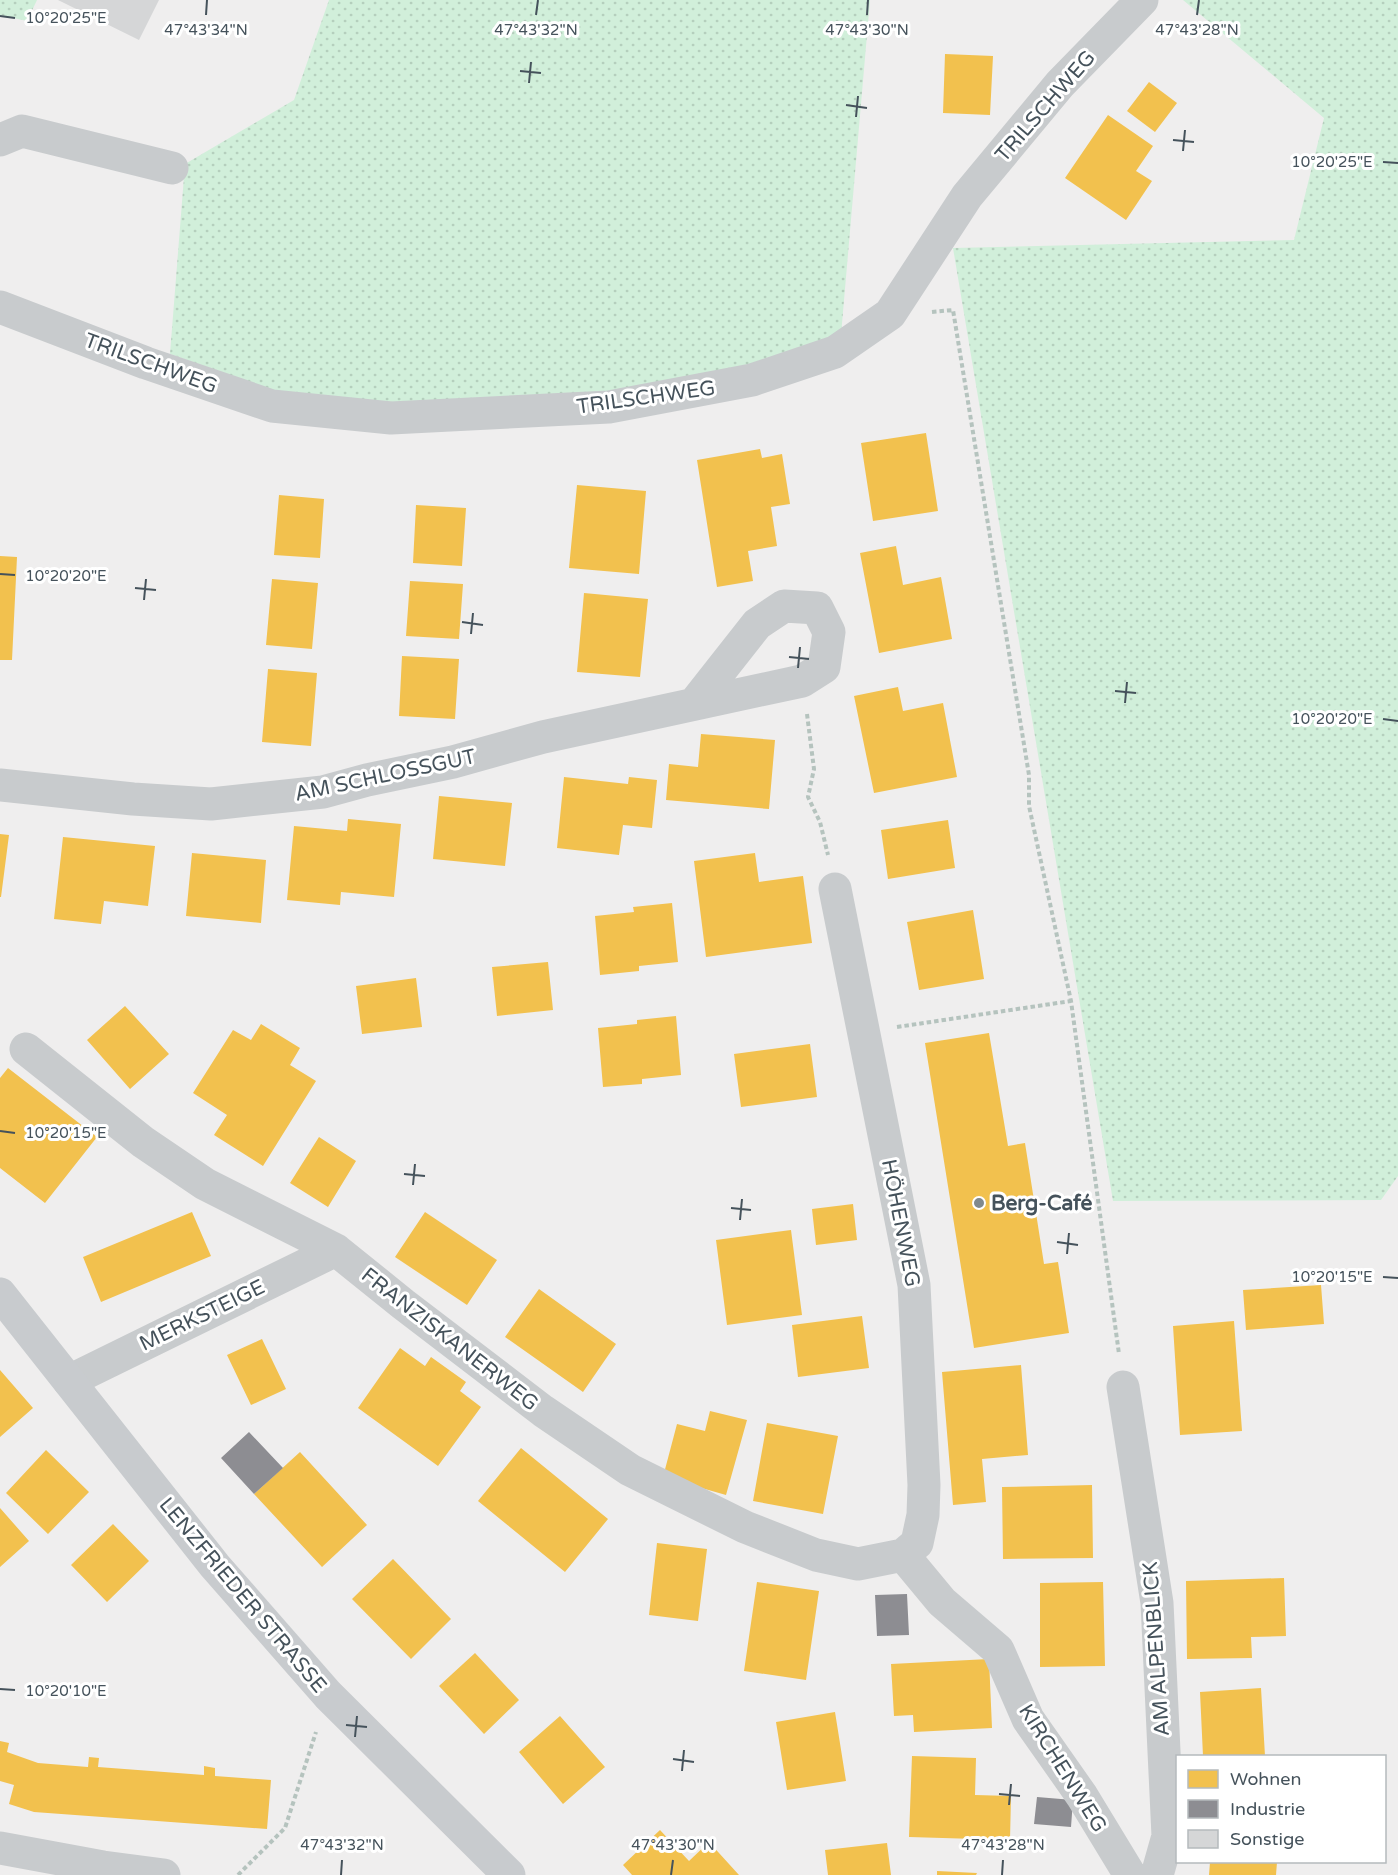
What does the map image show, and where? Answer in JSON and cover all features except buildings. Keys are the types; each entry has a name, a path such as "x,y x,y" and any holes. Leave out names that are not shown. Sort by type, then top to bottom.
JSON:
{"street":[{"name":"TRILSCHWEG","path":"0,307 146,363 272,406 391,418 609,406 752,380 835,352 890,315 967,196 1060,84 1142,0"},
{"path":"0,140 22,131 172,168"},
{"name":"AM SCHLOSSGUT","path":"0,785 133,799 211,804 323,792 453,762 543,737 802,681 824,667 829,632 817,608 784,606 757,624 694,704"},
{"name":"HÖHENWEG","path":"835,889 914,1286 924,1485 923,1515 916,1543 903,1555"},
{"name":"FRANZISKANERWEG","path":"26,1049 142,1142 205,1184 336,1250 543,1411 630,1470 744,1527 816,1555 858,1564 903,1555"},
{"name":"MERKSTEIGE","path":"69,1381 336,1250"},
{"name":"LENZFRIEDER STRASSE","path":"0,1294 214,1566 328,1695 509,1875"},
{"name":"AM ALPENBLICK","path":"1123,1387 1157,1603 1168,1836 1157,1875"},
{"name":"KIRCHENWEG","path":"903,1555 942,1602 998,1650 1028,1719 1082,1796 1130,1875"},
{"path":"0,1848 101,1871 164,1875"}],"path":[{"path":"890,315 953,310 1029,775 1029,806 1071,1001 1123,1387"},
{"path":"802,681 814,769 808,797 820,822 835,889"},
{"path":"864,1032 1071,1001"},
{"path":"238,1875 285,1828 328,1695"}],"green space":[{"path":"0,0 37,0 27,21 0,15"},
{"path":"329,0 870,0 841,335 755,369 608,396 392,407 276,391 170,354 185,164 294,100"},
{"path":"1183,0 1398,0 1398,1176 1381,1200 1113,1201 953,248 1294,240 1324,118"}],"place":[{"name":"Berg-Café","path":"979,1203"}]}
